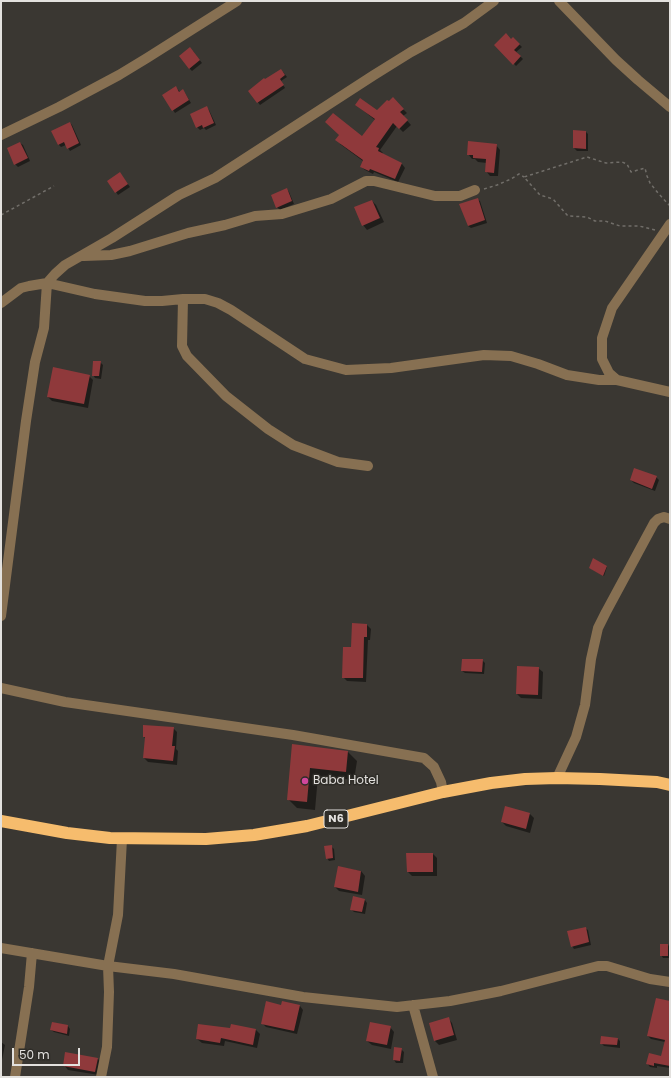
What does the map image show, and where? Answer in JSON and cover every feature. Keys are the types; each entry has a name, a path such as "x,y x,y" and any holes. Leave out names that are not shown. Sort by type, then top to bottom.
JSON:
{"highway":[{"name":"N6","path":"1,821 67,833 122,839 206,839 254,835 307,826 443,792 491,783 525,779 600,779 657,782 670,785"}],"street":[{"path":"1,135 59,107 119,75 237,1"},
{"path":"1,616 29,407 36,362 44,328 47,284 55,274 65,265 112,238 179,195 215,178 374,75 411,52 464,23 494,1"},
{"path":"559,1 616,60 670,107"},
{"path":"82,256 111,255 130,252 188,232 224,225 255,216 282,214 331,199 366,181 374,181 435,196 460,196 475,190"},
{"path":"617,380 609,373 602,359 602,338 612,308 667,227"},
{"path":"1,303 21,288 47,284 145,302 205,299 218,303 231,310 305,359 346,370 391,368 484,355 511,356 538,364 567,376 599,380 617,380 670,392"},
{"path":"183,299 182,346 188,356 226,396 268,429 293,445 338,462 368,466"},
{"path":"557,778 576,737 582,718 591,659 598,628 654,523 658,519 664,517 670,519"},
{"path":"1,688 65,702 293,735 424,758 434,767 441,782 443,792"},
{"path":"101,1077 107,1047 109,1015 108,966 118,915 122,839"},
{"path":"1,948 108,966 174,974 310,997 397,1007 450,1001 501,991 598,966 607,966 650,979 670,982"},
{"path":"15,1077 29,987 32,953"},
{"path":"413,1005 433,1077"}],"path":[{"path":"524,177 587,157 606,163 622,162 627,164 631,172 645,168 650,183 670,206"},
{"path":"475,190 497,185 519,174 524,177 540,195 553,199 568,216 586,217 620,226 639,226 655,230 667,227"},
{"path":"1,215 54,186"}],"building":[{"path":"506,33 511,39 513,37 520,44 514,50 521,56 513,65 494,45"},
{"path":"190,47 200,60 189,69 179,56"},
{"path":"281,69 285,75 280,79 284,85 257,103 248,91 264,78 265,79"},
{"path":"176,86 179,92 183,89 189,100 172,111 162,95"},
{"path":"393,97 404,109 400,112 408,120 399,129 393,123 376,147 379,148 378,151 402,163 395,179 370,169 369,171 360,167 363,160 335,140 339,135 325,122 333,113 362,136 375,119 355,105 360,98 377,110 387,100 389,101"},
{"path":"207,106 214,123 203,128 202,125 196,128 190,114"},
{"path":"70,122 79,143 67,149 64,142 58,145 51,131"},
{"path":"573,130 586,131 586,149 573,148"},
{"path":"468,141 497,144 494,173 485,172 486,159 473,158 473,155 467,155"},
{"path":"20,142 28,158 14,165 7,148"},
{"path":"120,172 128,184 115,193 107,181"},
{"path":"287,188 292,201 276,208 271,195"},
{"path":"478,198 485,220 468,226 459,204"},
{"path":"372,200 380,218 362,226 354,207"},
{"path":"93,361 101,361 99,376 92,376"},
{"path":"53,367 90,375 84,404 47,397"},
{"path":"634,468 657,476 652,489 630,480"},
{"path":"593,558 607,566 603,576 589,568"},
{"path":"352,623 367,624 367,637 364,637 363,678 342,678 343,647 351,647"},
{"path":"462,659 483,659 482,672 461,671"},
{"path":"517,666 539,667 538,695 516,694"},
{"path":"143,725 174,727 172,746 175,746 173,761 143,758 145,737 143,737"},
{"path":"292,744 348,751 346,772 310,768 307,802 287,800"},
{"path":"505,806 530,813 526,829 501,822"},
{"path":"332,845 333,858 326,859 324,846"},
{"path":"406,853 433,853 433,872 407,872"},
{"path":"338,866 361,871 358,892 334,887"},
{"path":"353,896 365,899 362,912 350,910"},
{"path":"586,927 589,942 571,947 567,931"},
{"path":"660,944 668,944 668,956 660,956"},
{"path":"656,998 670,1001 670,1066 654,1063 654,1066 646,1064 649,1053 661,1056 665,1040 647,1036"},
{"path":"266,1001 281,1005 282,1001 300,1005 294,1031 261,1024"},
{"path":"449,1017 454,1035 434,1041 429,1023"},
{"path":"52,1022 68,1025 67,1034 50,1030"},
{"path":"370,1022 391,1026 387,1045 366,1041"},
{"path":"198,1024 230,1028 231,1024 256,1029 253,1045 221,1038 220,1043 196,1039"},
{"path":"601,1036 618,1038 617,1045 600,1044"},
{"path":"394,1047 402,1048 400,1061 393,1060"},
{"path":"65,1052 98,1058 95,1072 63,1066"}],"place":[{"name":"Baba Hotel","path":"305,781"}]}
